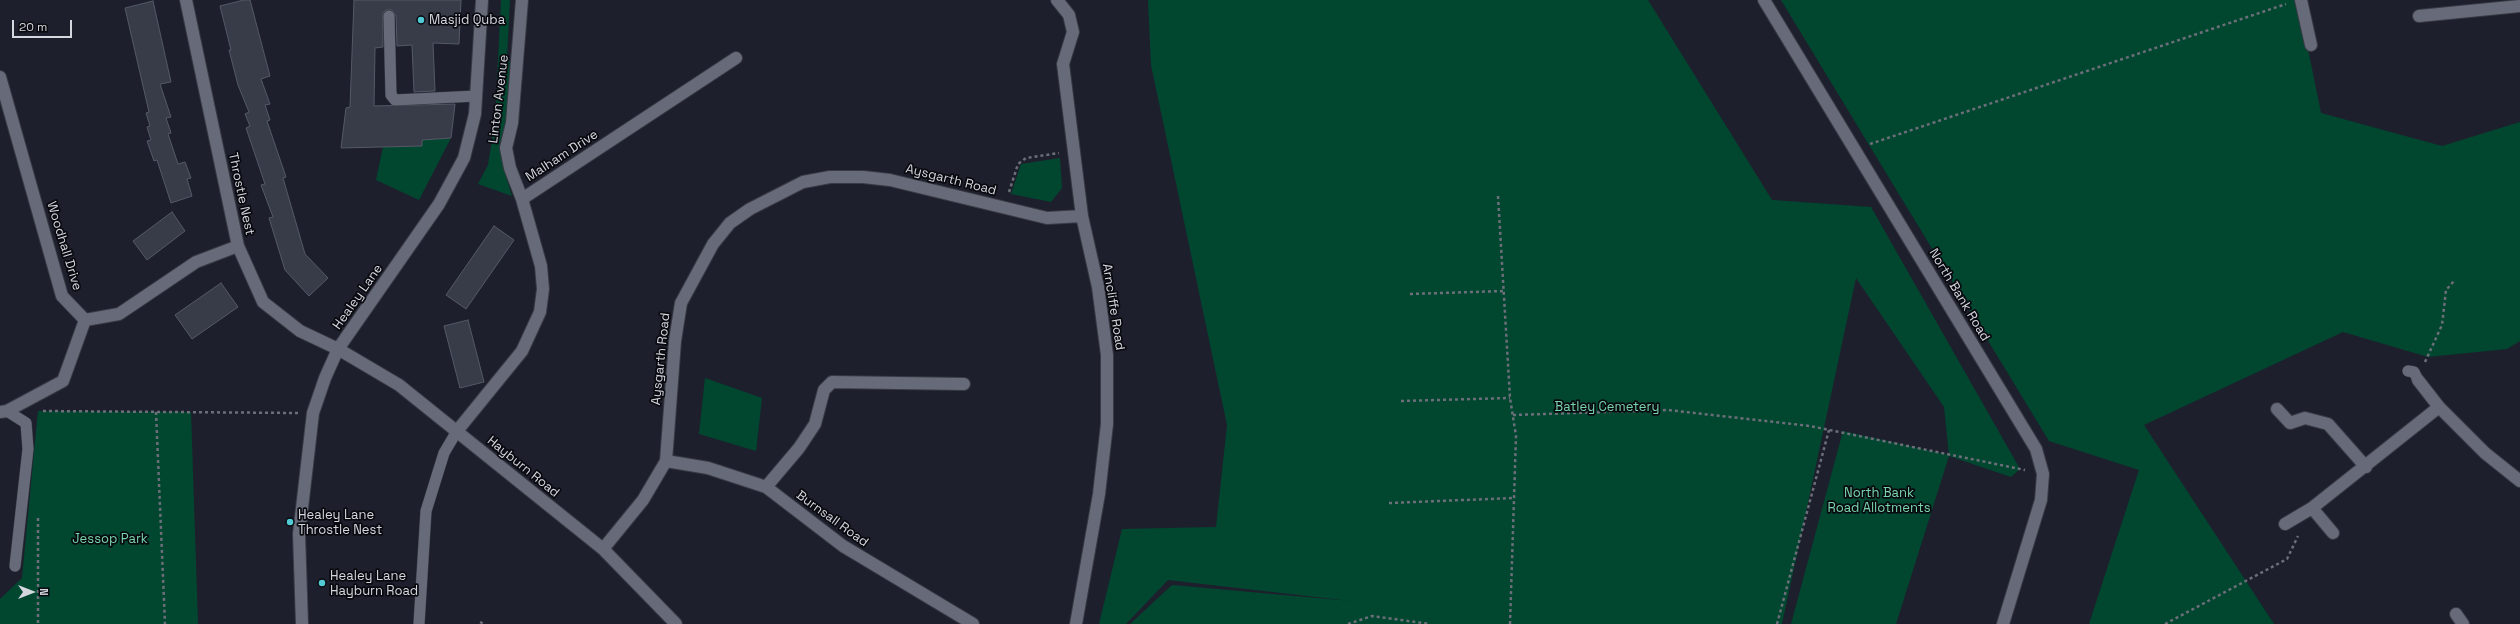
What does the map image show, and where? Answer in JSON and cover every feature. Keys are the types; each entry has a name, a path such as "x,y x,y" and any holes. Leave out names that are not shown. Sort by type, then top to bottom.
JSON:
{"street":[{"name":"Throstle Nest","path":"186,0 238,246 263,302 300,331 338,349"},
{"name":"Healey Lane","path":"302,624 299,534 313,413 338,349 439,204 464,158 475,114 482,0"},
{"name":"Linton Avenue","path":"522,0 512,123 506,148 510,168 522,199"},
{"name":"Arncliffe Road","path":"1057,0 1069,15 1073,32 1063,64 1082,216 1098,287 1107,355 1107,424 1099,494 1076,624"},
{"name":"North Bank Road","path":"1764,0 2036,449 2043,474 2036,518 2003,624"},
{"path":"2296,1 2311,45"},
{"path":"2419,16 2520,6"},
{"name":"Malham Drive","path":"457,431 522,351 540,312 543,289 541,266 522,199 736,58"},
{"name":"Woodhall Drive","path":"0,77 62,296 85,320"},
{"name":"Aysgarth Road","path":"603,548 643,500 666,461 675,342 681,303 713,244 730,223 781,191 803,182 830,176 890,180 1047,218 1082,216"},
{"path":"3,412 63,381 85,320 119,314 157,291 196,262 238,246"},
{"name":"Hayburn Road","path":"338,349 399,385 603,548 676,624"},
{"path":"2414,376 2439,407 2485,453 2520,481"},
{"path":"766,487 799,448 814,424 824,390 832,382 846,380 964,384"},
{"path":"2285,524 2312,508 2366,467 2439,407"},
{"path":"2277,409 2290,423 2305,418 2328,424 2366,467"},
{"name":"Burnsall Road","path":"666,461 708,468 766,487 843,546 973,624"},
{"path":"2312,508 2333,533"},
{"path":"2456,614 2463,624"}],"lane":[{"path":"389,16 391,95 395,100 476,96"},
{"path":"3,412 26,423 28,449 15,566"},
{"path":"419,624 426,511 444,453 457,431"}],"path":[{"path":"1854,150 2296,1"},
{"path":"1004,207 1018,164 1026,158 1075,151"},
{"path":"1498,196 1510,398 1516,436 1510,624"},
{"path":"2414,376 2442,325 2446,290 2454,281"},
{"path":"1410,294 1504,291"},
{"path":"1401,402 1510,398"},
{"path":"1513,415 1668,410 1829,430 2043,474"},
{"path":"38,411 313,413"},
{"path":"156,412 165,624"},
{"path":"1777,624 1829,430"},
{"path":"1389,503 1514,498"},
{"path":"2165,624 2286,559 2299,534"},
{"path":"1348,624 1372,616 1400,622 1430,624"},
{"path":"480,622 484,624"}],"green space":[{"path":"501,0 510,0 507,57 513,67 502,151 503,166 512,196 478,184 488,165 495,122"},
{"path":"1148,0 1648,0 1772,200 1871,207 2020,469 2011,477 1949,456 1896,624 1791,624 1843,431 1949,455 1944,407 1856,278 1782,624 1130,624 1172,585 1351,601 1168,580 1126,624 1099,624 1122,529 1216,527 1227,425 1151,65"},
{"path":"1781,0 2298,0 2321,113 2442,146 2520,122 2520,341 2507,349 2428,357 2343,332 2144,425 2274,624 2089,624 2139,470 2049,441"},
{"path":"451,138 419,200 376,180 383,147 422,146 422,140"},
{"path":"1060,158 1062,188 1051,202 1011,194 1021,164"},
{"path":"705,378 762,398 756,451 699,434"},
{"name":"Jessop Park","path":"38,411 191,412 198,624 0,624 0,599 22,578"}],"building":[{"path":"250,0 270,76 261,79 270,104 265,105 270,120 267,121 286,177 283,178 305,254 328,278 309,296 285,270 269,218 273,217 261,185 265,184 246,128 250,126 245,114 249,112 238,85 220,6"},
{"path":"354,0 461,0 459,44 433,43 435,91 414,92 412,45 397,46 396,16 392,10 386,10 383,13 383,47 375,48 374,106 455,104 451,138 422,140 422,146 341,148 346,108 350,107"},
{"path":"153,1 171,82 160,84 171,117 166,118 171,133 168,134 178,164 185,162 191,178 187,179 192,196 171,203 157,160 154,161 147,141 151,140 147,127 150,126 146,113 149,112 125,8"},
{"path":"172,212 185,231 147,260 133,241"},
{"path":"494,226 514,240 466,309 446,295"},
{"path":"221,283 238,307 192,339 175,315"},
{"path":"468,320 484,382 460,388 444,326"}],"place":[{"name":"Masjid Quba","path":"421,20"},
{"name":"Healey Lane Throstle Nest","path":"290,522"},
{"name":"Healey Lane Hayburn Road","path":"322,583"}],"park label":[{"name":"Batley Cemetery","path":"1607,407"},
{"name":"North Bank Road Allotments","path":"1879,500"}]}
